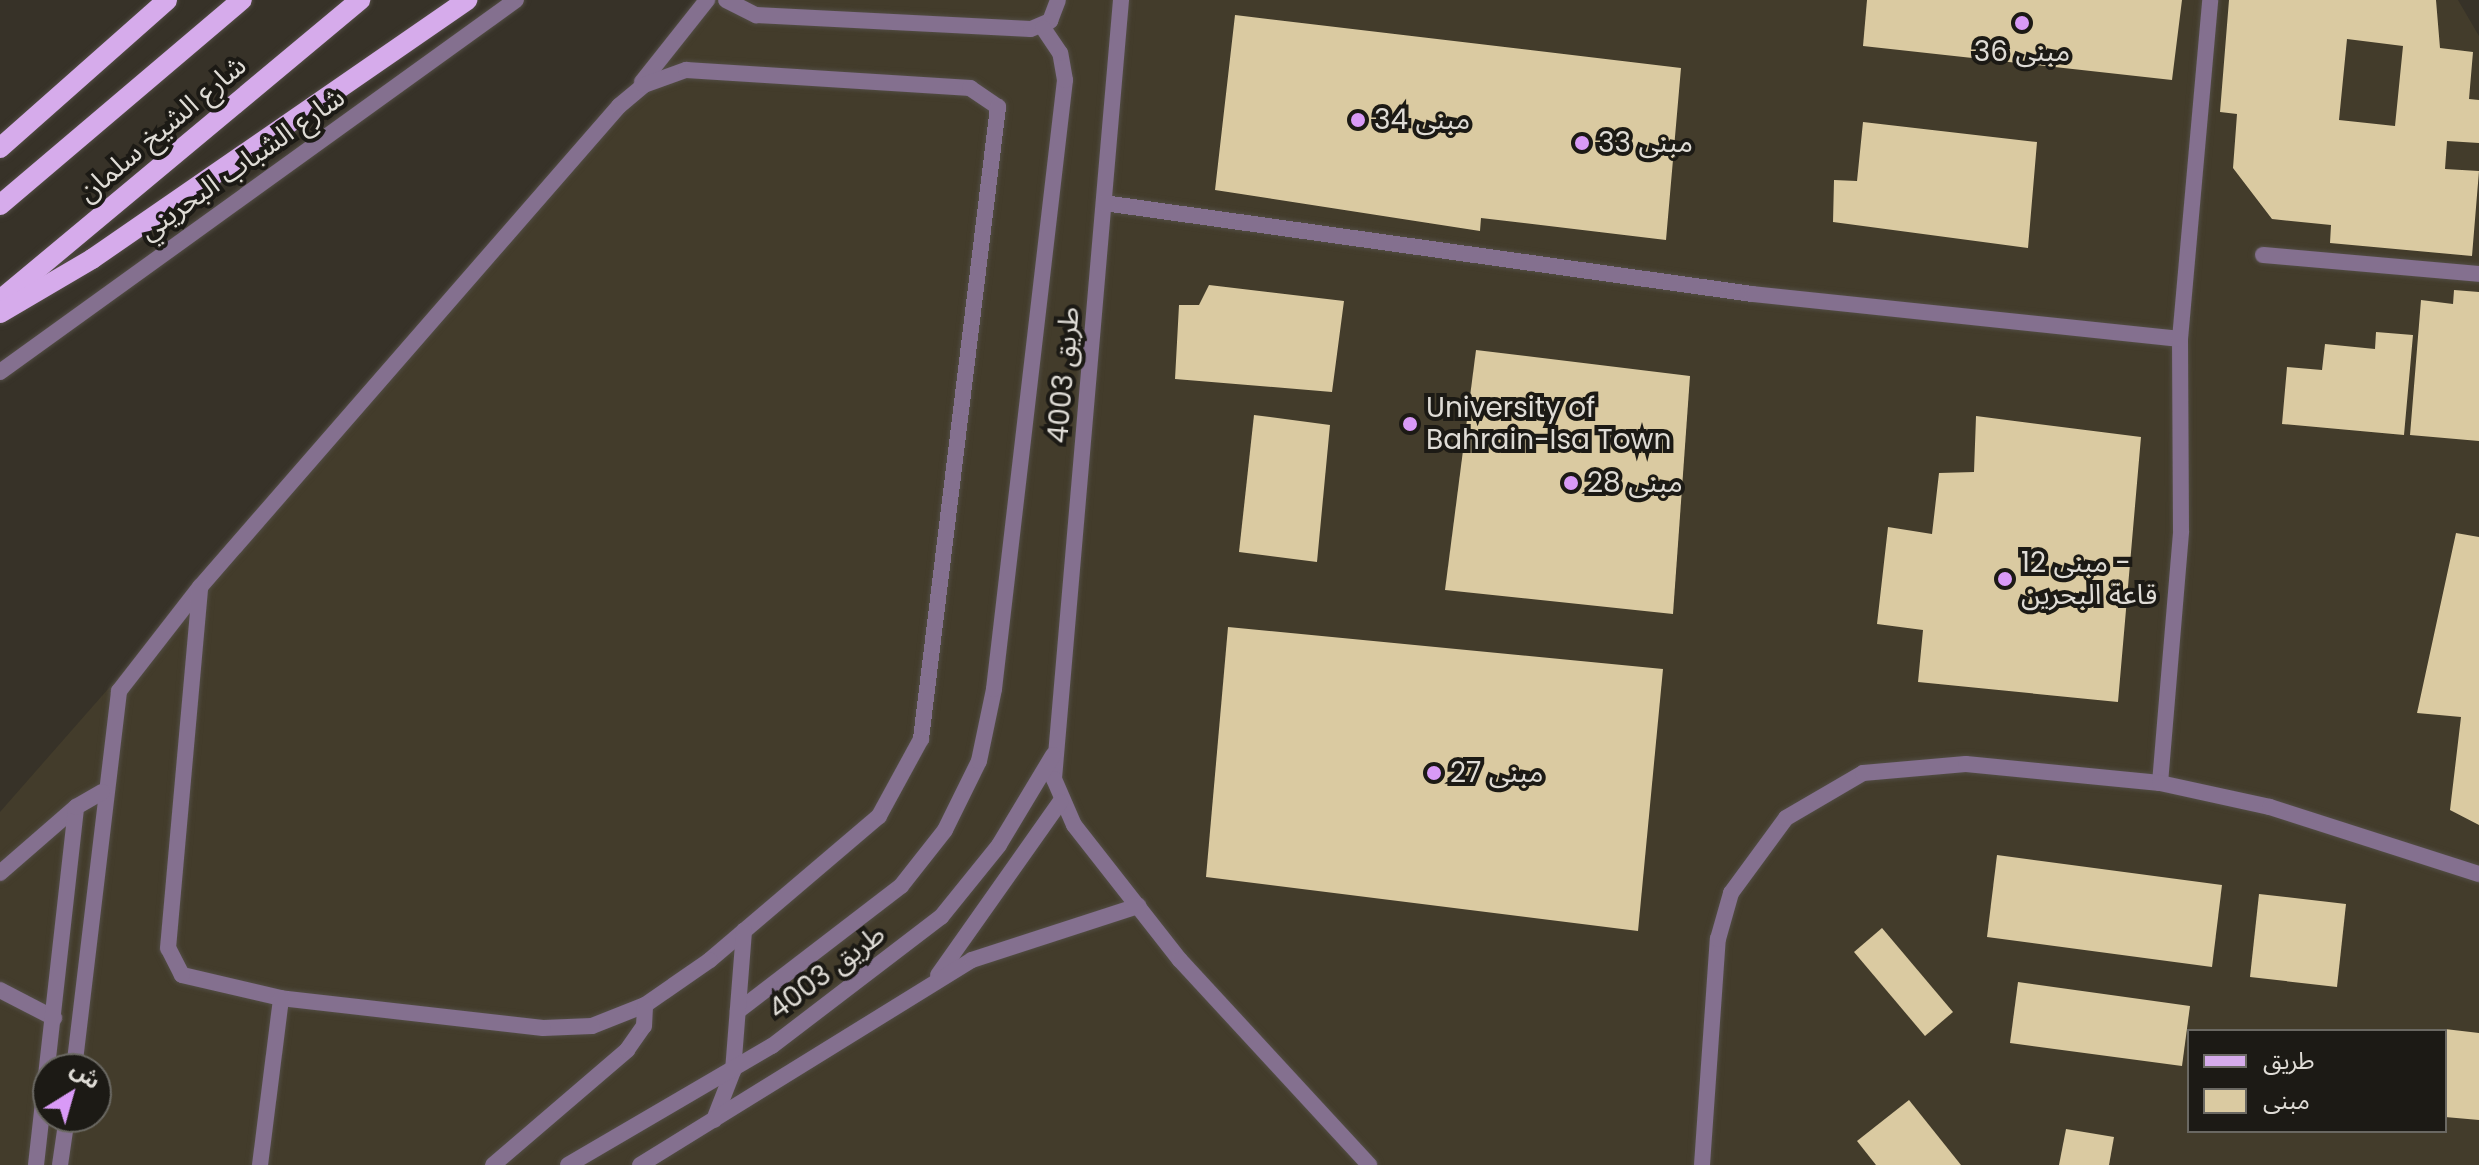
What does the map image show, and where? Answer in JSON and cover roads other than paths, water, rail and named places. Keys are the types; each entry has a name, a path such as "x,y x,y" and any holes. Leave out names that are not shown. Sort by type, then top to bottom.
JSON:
{"main road":[{"path":"0,148 167,0"},
{"name":"شارع الشيخ سلمان","path":"0,205 242,0"},
{"name":"شارع الشيخ سلمان","path":"0,300 360,0"},
{"path":"0,313 92,259 467,0"}],"street":[{"name":"شارع الشباب البحريني","path":"0,372 516,0"},
{"path":"76,1053 102,792 119,691 200,587 633,93 707,0"},
{"path":"726,0 756,15 1043,28"},
{"path":"1043,28 1058,0"},
{"name":"طريق 4003","path":"1121,0 1054,753 1060,802 1223,1013 1369,1165"},
{"path":"2160,783 2181,531 2180,339 2210,0"},
{"path":"738,1011 901,886 945,830 979,761 994,689 1065,80 1060,53 1043,28"},
{"path":"200,587 170,958 191,980 281,998 358,1001 543,1028 592,1026 645,1005 744,930 879,816 921,739 1000,119 991,97 970,88 686,70 633,93"},
{"path":"1104,203 1752,294 2180,339"},
{"path":"2263,255 2479,274"},
{"name":"طريق 4003","path":"568,1165 733,1071 941,917 999,845 1054,753"},
{"path":"1702,1165 1718,939 1731,893 1786,818 1863,773 1905,765 1966,764 2160,783 2283,811 2479,874"},
{"path":"0,873 76,807 102,792"},
{"path":"935,979 1060,802"},
{"path":"36,1165 76,807"},
{"name":"طريق 4003","path":"640,1165 935,979 1037,933 1138,906"},
{"path":"714,1120 733,1071 744,930"},
{"path":"0,991 54,1018"},
{"path":"260,1165 281,998"},
{"path":"493,1165 627,1050 644,1026 645,1005"},
{"path":"60,1165 65,1133"}],"place":[{"name":"مبنى 36","path":"2022,23"},
{"name":"مبنى 34","path":"1358,120"},
{"name":"مبنى 33","path":"1582,143"},
{"name":"University of Bahrain-Isa Town","path":"1410,424"},
{"name":"مبنى 28","path":"1571,483"},
{"name":"مبنى 12 - قاعة البحرين","path":"2005,579"},
{"name":"مبنى 27","path":"1434,773"}]}
